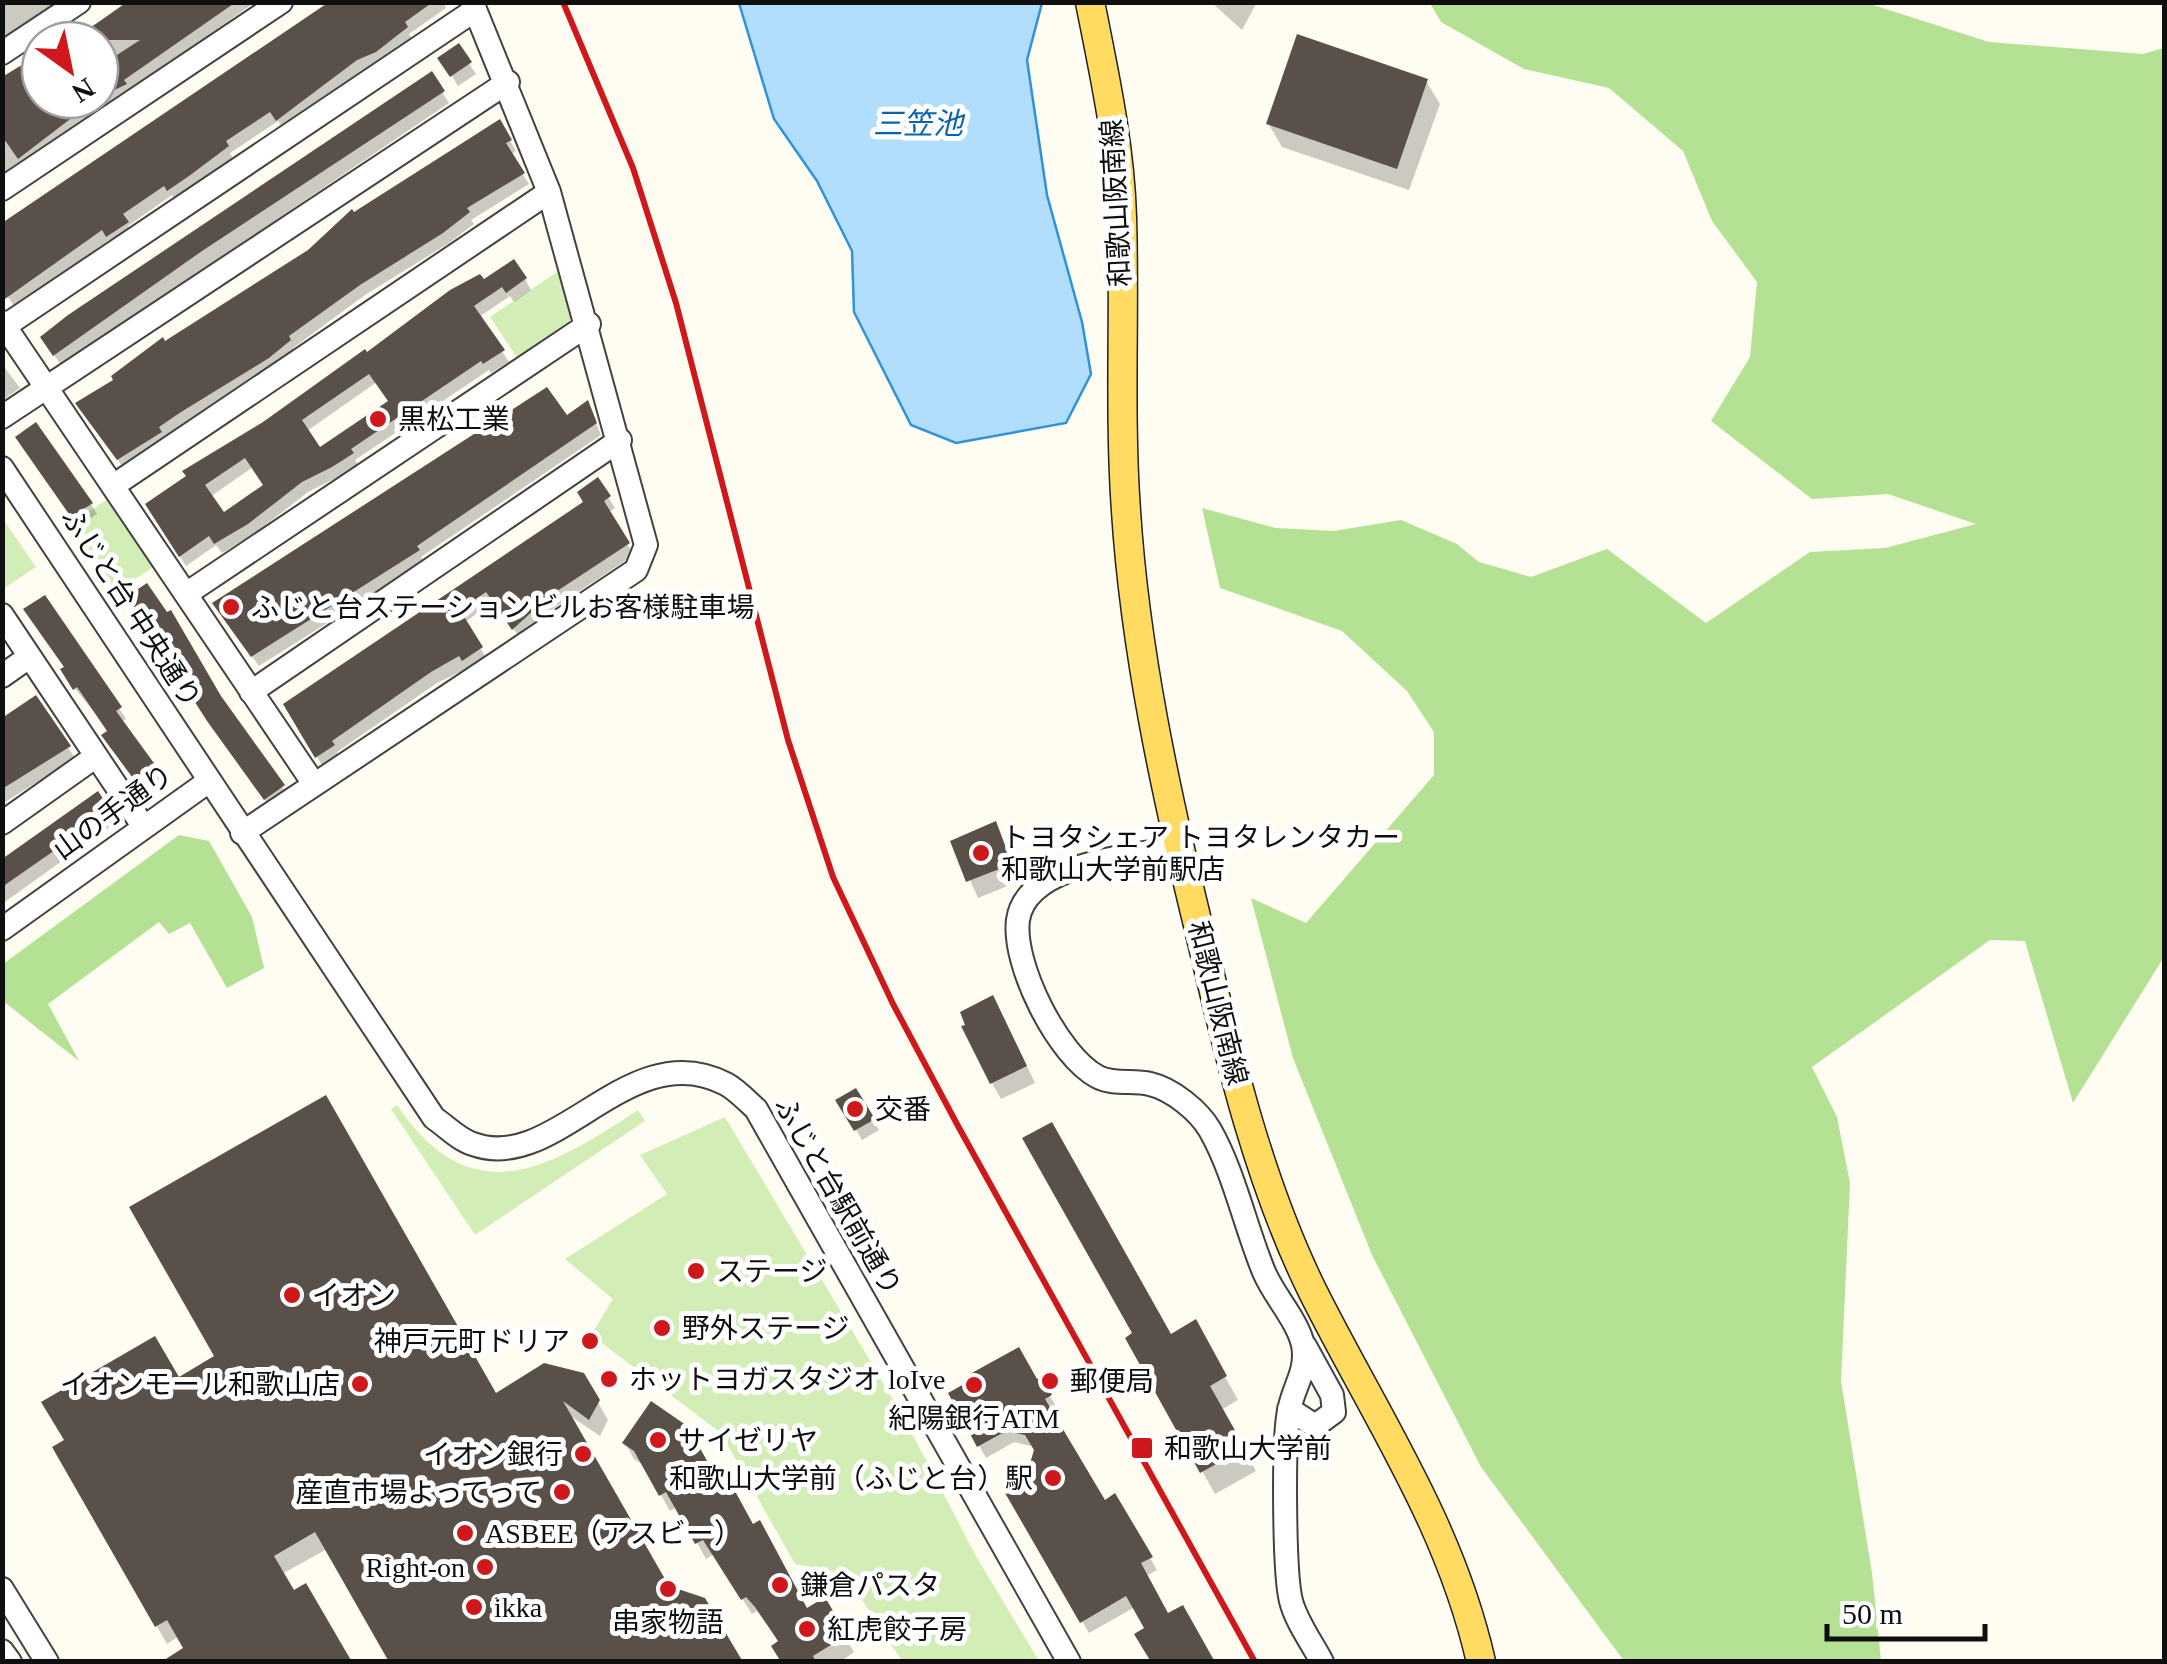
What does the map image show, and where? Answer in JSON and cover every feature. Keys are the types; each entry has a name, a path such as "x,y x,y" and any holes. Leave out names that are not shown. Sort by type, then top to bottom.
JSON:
{"main road":[{"name":"和歌山阪南線","path":"1090,2 1110,101 1122,212 1126,514 1137,612 1181,848 1239,1086 1275,1205 1312,1290 1440,1530 1481,1662"}],"street":[{"path":"2,53 79,2"},
{"path":"2,189 281,2"},
{"path":"242,833 636,570 646,545 550,192 508,82 473,6 4,324 314,784"},
{"path":"2,417 508,82"},
{"path":"113,486 550,192"},
{"path":"186,594 589,324"},
{"path":"251,692 620,440"},
{"name":"ふじと台 中央通り","path":"2,468 209,781"},
{"path":"2,615 144,826"},
{"path":"2,676 30,657"},
{"path":"2,823 95,756"},
{"name":"山の手通り","path":"2,929 209,781 242,833"},
{"name":"ふじと台駅前通り","path":"242,833 434,1118 470,1144 502,1150 544,1135 616,1092 654,1076 692,1074 726,1084 756,1109 1069,1662"},
{"path":"1181,848 1082,866 1042,882 1024,899 1018,922 1020,938 1043,1011 1061,1044 1079,1063 1098,1077 1152,1084 1174,1095 1210,1128 1266,1276 1332,1394 1334,1412 1315,1426 1289,1409"},
{"path":"1303,1343 1304,1373 1289,1409 1291,1600 1322,1662"},
{"path":"2,1589 48,1662"},
{"path":"2,1651 10,1662"}],"green space":[{"path":"1430,3 1867,3 1989,42 2143,54 2164,48 2164,957 2073,1103 2025,941 1990,940 1812,1067 1837,1117 1850,1183 1841,1381 1872,1573 1881,1661 1624,1661 1481,1467 1372,1255 1293,1058 1251,898 1306,923 1434,775 1434,732 1407,691 1342,631 1220,588 1202,508 1276,528 1334,531 1401,520 1457,544 1479,562 1531,577 1607,549 1706,623 1810,552 1885,548 1976,524 1888,494 1812,499 1711,421 1750,357 1757,282 1712,221 1683,151 1609,88 1524,69 1441,22"},
{"path":"560,270 574,311 567,326 518,359 490,317"},
{"path":"111,497 155,566 115,592 70,524"},
{"path":"3,519 36,567 2,589"},
{"path":"179,835 209,841 252,917 264,968 227,988 190,923 169,934 159,922 48,1004 79,1061 3,1001 3,964"},
{"path":"397,1105 425,1139 454,1161 483,1171 513,1171 543,1163 638,1110 645,1121 475,1235 391,1109"},
{"path":"725,1117 903,1416 977,1558 1039,1661 902,1661 845,1574 795,1564 721,1433 591,1335 613,1299 565,1259 667,1194 640,1155"}],"water":[{"name":"三笠池","path":"739,3 1042,3 1027,60 1047,195 1082,322 1091,374 1066,423 956,443 911,425 854,312 852,251 817,181 774,119"}],"building":[{"path":"127,2 236,2 124,80 127,84 120,87 120,53 140,40 120,40 120,20 101,20"},
{"path":"329,2 433,2 405,22 408,27 376,52 357,60 276,121 270,112 226,141 229,146 189,176 167,191 164,186 123,214 129,222 106,237 102,230 2,301 2,223"},
{"path":"1297,34 1428,79 1397,169 1266,124"},
{"path":"459,43 472,62 450,77 437,58"},
{"path":"20,66 20,120 69,120 18,159 2,136 2,77"},
{"path":"432,71 445,91 202,251 53,356 40,337 68,315"},
{"path":"500,119 512,140 506,143 525,173 467,208 470,212 443,233 360,285 289,336 291,340 269,358 181,412 159,427 162,432 117,460 75,403 113,380 111,376 163,337 165,341 308,250 352,209 354,212"},
{"path":"514,259 527,278 506,293 502,287 474,306 505,350 483,364 481,361 351,449 354,453 302,482 248,524 214,544 209,536 179,557 145,504 186,476 182,471 263,422 365,349 367,352 450,290 480,274 484,279","holes":["369,374 388,401 320,447 302,420","245,458 263,485 224,512 205,485"]},
{"path":"547,387 567,415 588,400 597,423 417,546 420,550 251,657 212,603"},
{"path":"36,422 93,503 71,517 15,437"},
{"path":"598,477 611,496 604,501 630,543 548,597 512,630 486,592 460,610 483,647 462,661 459,656 431,672 332,741 335,745 315,758 283,704 583,502 577,492"},
{"path":"147,583 167,612 171,610 221,696 285,785 264,800 207,721 165,655 169,652 126,597"},
{"path":"45,595 122,707 116,711 159,770 138,785 101,735 107,731 77,687 73,690 60,669 64,667 23,609"},
{"path":"36,695 71,746 2,789 2,718"},
{"path":"98,791 111,811 2,887 2,859"},
{"name":"トヨタシェア トヨタレンタカー 和歌山大学前駅店","path":"996,821 1012,864 966,882 950,841"},
{"path":"993,995 1027,1066 990,1084 961,1026 965,1025 960,1012"},
{"name":"交番","path":"856,1088 875,1119 854,1131 835,1100"},
{"name":"イオンモール和歌山店","path":"326,1095 496,1393 544,1363 584,1373 600,1400 589,1420 563,1401 669,1586 705,1598 743,1662 389,1662 315,1532 274,1556 294,1590 306,1583 352,1662 161,1662 183,1648 167,1620 155,1627 52,1447 64,1440 41,1402 155,1336 179,1377 214,1356 129,1207"},
{"path":"1052,1122 1171,1334 1196,1319 1227,1376 1210,1386 1245,1448 1200,1473 1125,1338 1132,1333 1022,1138"},
{"name":"和歌山大学前（ふじと台）駅","path":"1019,1347 1037,1379 1041,1376 1052,1395 1045,1399 1105,1500 1115,1493 1153,1557 1141,1563 1168,1613 1183,1605 1215,1662 1151,1662 1134,1634 1144,1628 1126,1596 1080,1623 1001,1486 1028,1470 1034,1450 1025,1435 1006,1431 977,1447 948,1393 973,1379 970,1374"},
{"path":"651,1401 696,1432 693,1436 715,1475 724,1471 753,1524 760,1520 807,1608 825,1597 847,1635 813,1656 816,1662 781,1662 771,1646 778,1641 755,1607 746,1597 741,1600 703,1540 695,1544 666,1492 659,1496 634,1451 622,1443"}],"railway":[{"path":"563,2 633,168 676,303 788,740 833,877 893,1004 958,1126 1255,1662"}],"place":[{"name":"黒松工業","path":"378,419"},
{"name":"ふじと台ステーションビルお客様駐車場","path":"231,607"},
{"name":"トヨタシェア トヨタレンタカー 和歌山大学前駅店","path":"981,853"},
{"name":"交番","path":"855,1109"},
{"name":"ステージ","path":"696,1271"},
{"name":"イオン","path":"292,1295"},
{"name":"野外ステージ","path":"662,1328"},
{"name":"神戸元町ドリア","path":"590,1341"},
{"name":"ホットヨガスタジオ loIve","path":"609,1379"},
{"name":"郵便局","path":"1050,1381"},
{"name":"イオンモール和歌山店","path":"360,1384"},
{"name":"紀陽銀行ATM","path":"974,1385"},
{"name":"サイゼリヤ","path":"658,1440"},
{"name":"和歌山大学前","path":"1142,1448"},
{"name":"イオン銀行","path":"583,1454"},
{"name":"和歌山大学前（ふじと台）駅","path":"1053,1478"},
{"name":"産直市場よってって","path":"562,1492"},
{"name":"ASBEE（アスビー）","path":"465,1533"},
{"name":"Right-on","path":"485,1567"},
{"name":"鎌倉パスタ","path":"780,1585"},
{"name":"串家物語","path":"668,1589"},
{"name":"ikka","path":"474,1607"},
{"name":"紅虎餃子房","path":"807,1629"}]}
